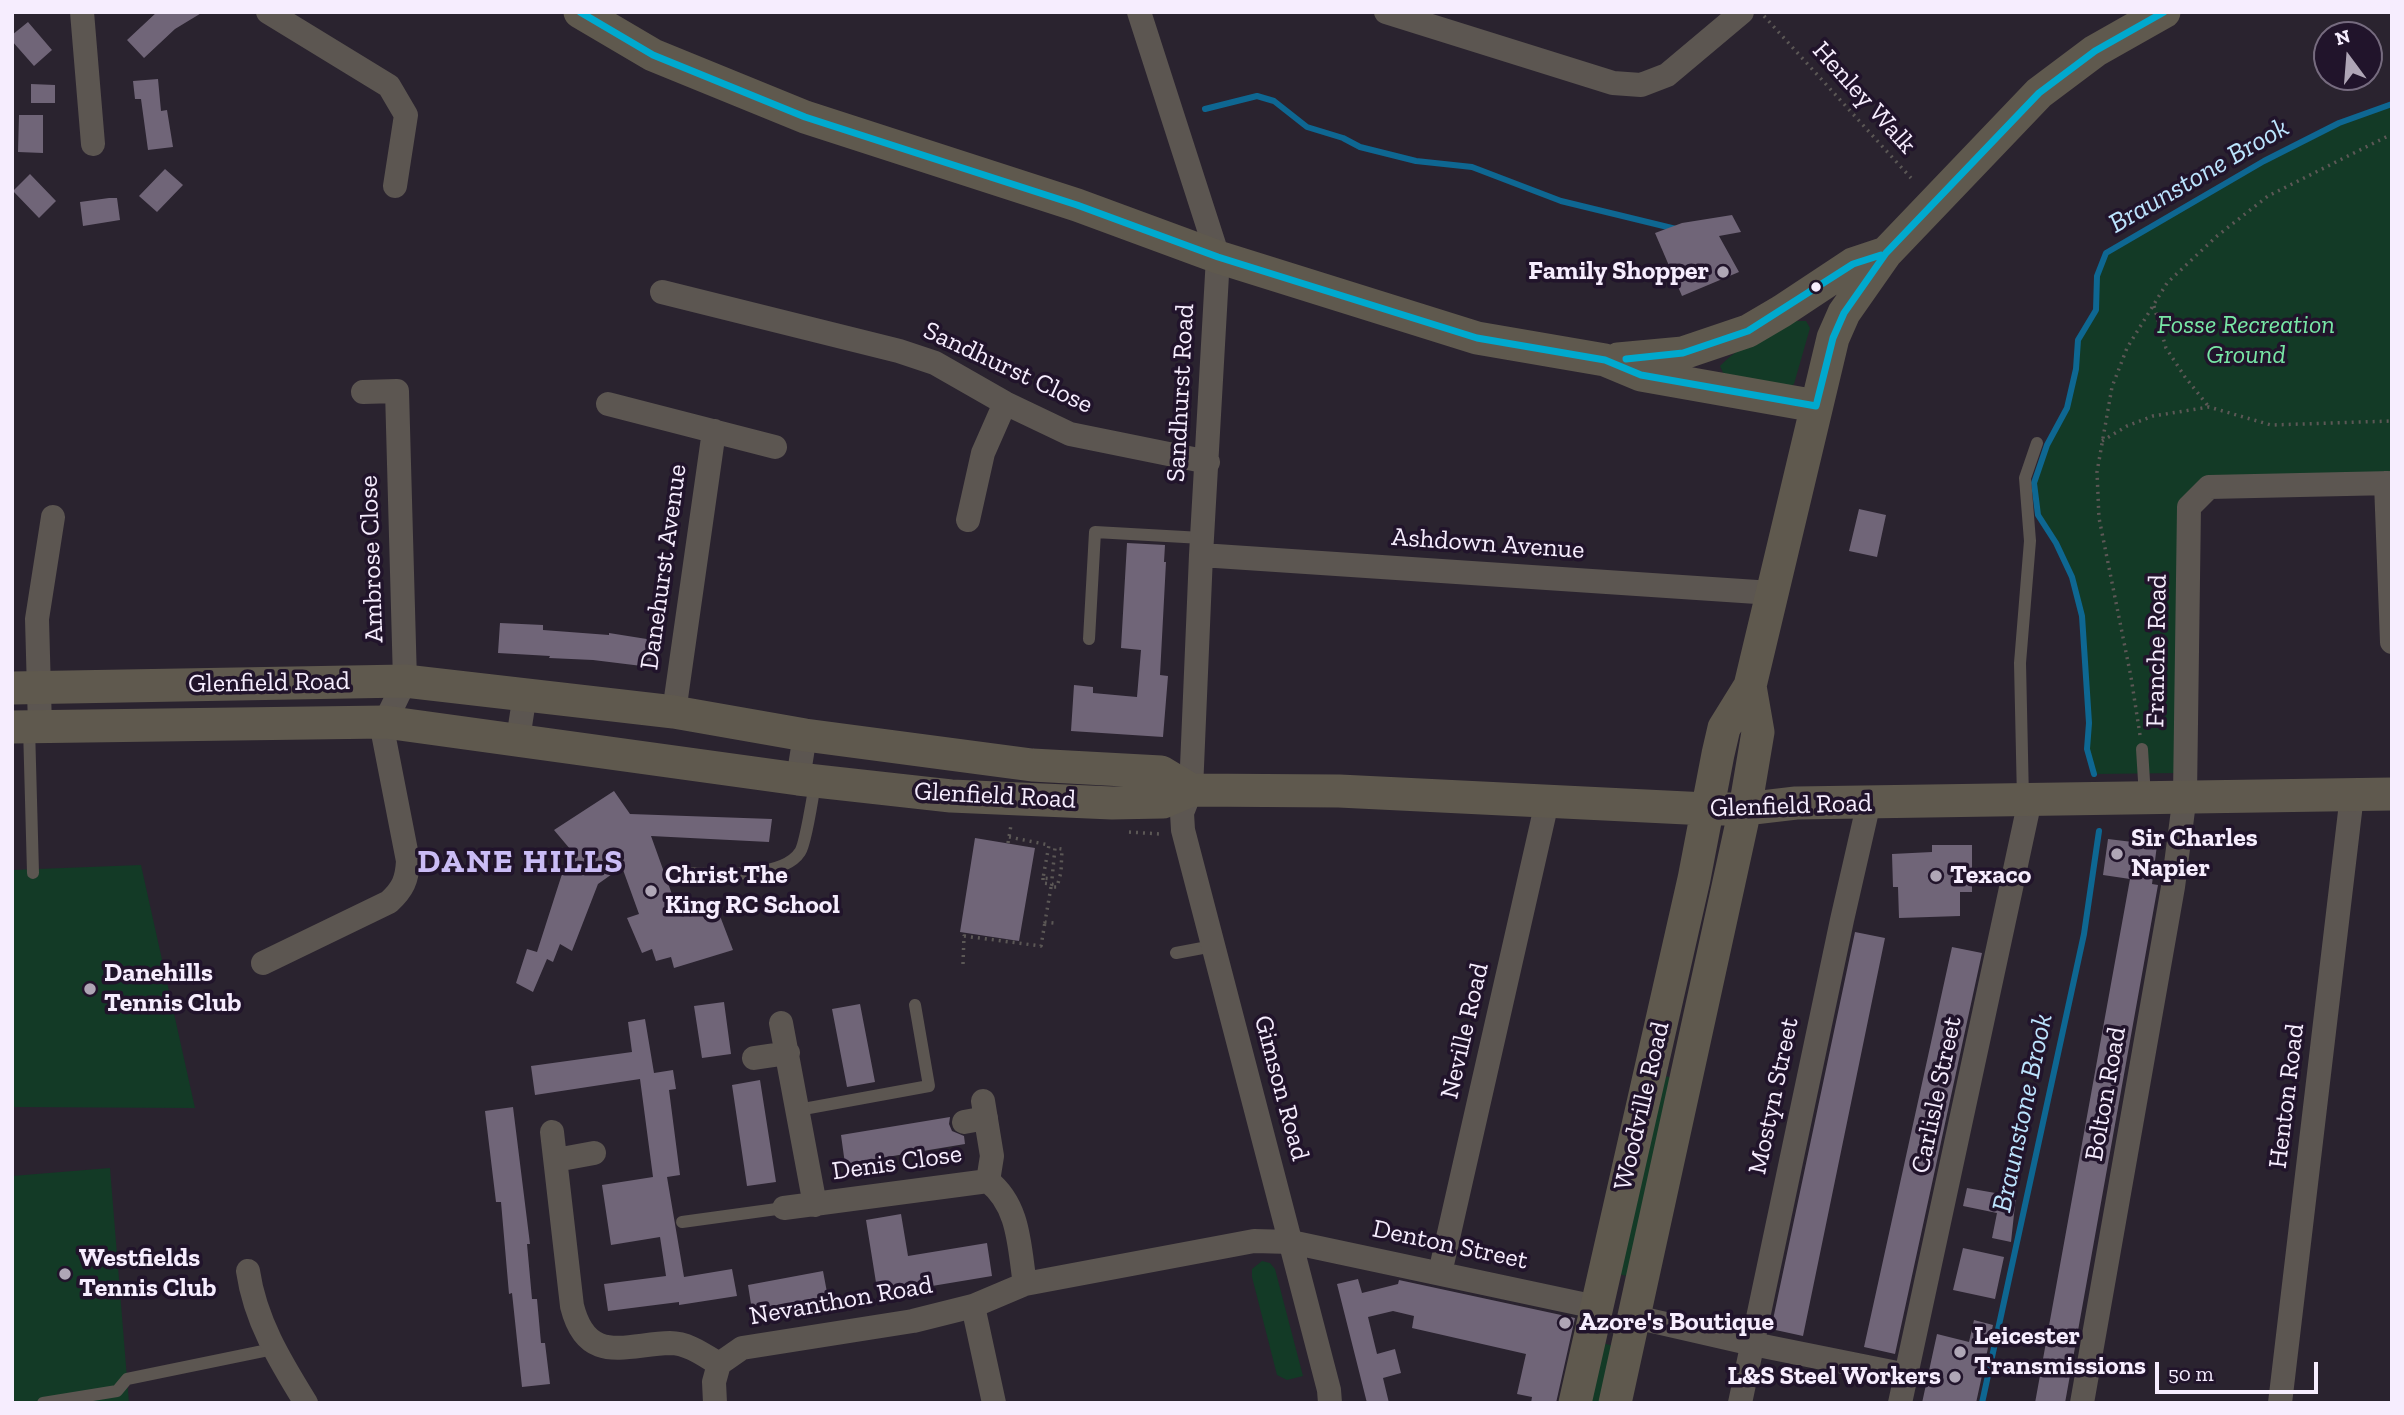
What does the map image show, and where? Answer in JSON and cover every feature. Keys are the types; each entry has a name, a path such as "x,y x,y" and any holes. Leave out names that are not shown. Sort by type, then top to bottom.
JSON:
{"street":[{"path":"82,12 93,144"},
{"path":"268,12 388,86 406,116 395,186"},
{"path":"580,12 653,55 805,117 1077,205 1218,257 1476,338 1605,360 1641,375 1816,406"},
{"name":"Sandhurst Road","path":"1139,12 1218,257 1191,790"},
{"path":"1386,12 1613,83 1641,85 1667,75 1742,12"},
{"path":"1750,687 1833,338 1844,313 1886,253 2039,93 2095,51 2164,12"},
{"path":"1605,360 1683,353 1709,346 1748,331 1853,264 1886,253"},
{"name":"Sandhurst Close","path":"662,292 934,363 1005,404 1070,434 1208,462"},
{"path":"1782,311 1800,311 1810,315 1833,338"},
{"path":"1707,388 1709,346"},
{"name":"Ambrose Close","path":"363,392 397,391 405,681 385,722"},
{"path":"608,404 775,447"},
{"path":"968,520 984,453 1005,404"},
{"name":"Danehurst Avenue","path":"674,712 714,431"},
{"path":"2389,483 2392,642"},
{"name":"Franche Road","path":"2185,795 2189,507 2209,487 2389,483"},
{"path":"27,727 25,687 53,517"},
{"name":"Ashdown Avenue","path":"1202,546 1772,593"},
{"name":"Glenfield Road","path":"25,687 405,681 674,712 805,735 1032,765 1161,772 1191,790"},
{"name":"Woodville Road","path":"1575,1403 1694,879 1724,728 1750,687"},
{"name":"Woodville Road","path":"1615,1403 1745,809 1758,733 1750,687"},
{"path":"518,739 525,694"},
{"path":"263,963 388,902 401,890 407,878 408,861 383,733 385,722"},
{"name":"Glenfield Road","path":"27,727 385,722 807,780 951,796 1112,803 1163,802 1191,790 1339,791 1707,809 1745,809 1796,803 2185,795 2392,794"},
{"path":"805,735 807,780"},
{"name":"Gimson Road","path":"1191,790 1182,813 1183,830 1292,1242 1329,1390 1329,1403"},
{"name":"Bolton Road","path":"2082,1403 2174,887 2185,795"},
{"name":"Henton Road","path":"2280,1403 2352,795"},
{"name":"Carlisle Street","path":"1900,1403 2027,800"},
{"name":"Neville Road","path":"1440,1273 1547,802"},
{"name":"Mostyn Street","path":"1740,1403 1869,802"},
{"name":"Denis Close","path":"781,1023 815,1205"},
{"path":"754,1058 788,1053"},
{"path":"1653,1057 1689,1067"},
{"name":"Denis Close","path":"978,1113 992,1156 988,1181"},
{"path":"552,1132 572,1306 577,1325 592,1341 619,1349 671,1343 694,1349 719,1364 714,1382 715,1403"},
{"path":"556,1160 594,1153"},
{"name":"Denis Close","path":"784,1209 988,1181 999,1189 1012,1210 1025,1284"},
{"name":"Nevanthon Road","path":"719,1364 742,1348 913,1321 972,1306 1025,1284 1254,1241 1292,1242"},
{"name":"Denton Street","path":"1292,1242 1596,1307"},
{"path":"248,1271 251,1294 273,1349 306,1403"},
{"path":"1596,1307 1602,1296 1615,1291 1621,1292 1627,1294 1635,1304 1635,1317 1907,1375"},
{"path":"972,1306 994,1403"}],"lane":[{"path":"2027,800 2020,663 2030,541 2025,478 2036,443"},
{"path":"1089,639 1095,532 1202,546"},
{"path":"27,727 33,873"},
{"path":"2142,749 2145,797"},
{"path":"681,873 744,875 787,864 801,852 807,780"},
{"path":"1176,953 1213,946"},
{"path":"798,1110 929,1086 915,1005"},
{"path":"682,1222 784,1209"},
{"path":"43,1403 117,1391 127,1379 273,1349"}],"path":[{"name":"Henley Walk","path":"1761,12 1910,178"},
{"path":"2142,749 2131,677 2099,518 2096,472 2112,387 2127,348 2167,283 2217,236 2268,196 2392,134"},
{"path":"2154,305 2166,348 2209,407"},
{"path":"2102,441 2127,426 2153,416 2209,407 2271,425 2392,421"},
{"path":"1123,832 1162,834 1183,830"},
{"path":"963,964 964,936 1041,946 1052,884 1043,883 1049,845 1009,837"},
{"path":"1044,878 1052,879 1055,848 1062,849 1058,887 1051,887"},
{"path":"1045,922 1054,923"}],"green space":[{"name":"Fosse Recreation Ground","path":"2392,104 2392,483 2209,487 2189,507 2181,773 2094,774 2087,749 2089,723 2082,616 2072,577 2056,543 2038,515 2034,483 2047,445 2067,408 2076,369 2078,340 2096,310 2097,276 2106,253 2264,161 2339,123"},
{"path":"1791,321 1806,321 1810,328 1794,384 1786,390 1724,375 1720,366 1736,352"},
{"name":"Danehills Tennis Club","path":"141,865 195,1108 12,1107 12,870"},
{"path":"1660,1075 1678,1079 1636,1278 1618,1274"},
{"name":"Westfields Tennis Club","path":"110,1168 129,1403 12,1403 12,1176"},
{"path":"1262,1261 1270,1263 1275,1269 1303,1376 1287,1380 1277,1375 1252,1277 1252,1269"},
{"path":"1601,1343 1620,1347 1608,1403 1588,1403"}],"building":[{"path":"157,12 203,12 175,29 144,58 127,40"},
{"path":"28,22 52,50 34,66 12,41 12,35"},
{"path":"158,79 161,111 167,110 173,147 148,150 141,99 135,99 133,81"},
{"path":"31,84 55,85 55,103 31,103"},
{"path":"19,115 43,115 43,153 18,152"},
{"path":"165,169 183,185 157,212 139,196"},
{"path":"30,174 56,201 39,218 13,191"},
{"path":"117,198 120,220 83,226 80,202"},
{"path":"1732,215 1741,232 1719,236 1739,272 1682,296 1655,233 1682,223"},
{"path":"1859,509 1886,515 1877,557 1849,551"},
{"path":"1127,543 1165,545 1160,675 1168,676 1163,737 1071,731 1074,685 1093,687 1093,693 1137,697 1141,650 1121,648"},
{"path":"500,623 543,625 543,630 609,633 653,640 650,667 498,653"},
{"name":"Christ The King RC School","path":"614,791 630,814 772,819 769,842 651,836 678,911 715,903 733,950 674,968 671,957 656,961 652,949 642,953 627,918 639,914 622,867 598,884 572,951 560,944 553,962 547,959 533,992 516,983 527,949 537,952 570,849 554,830"},
{"path":"975,838 1035,848 1019,941 960,932"},
{"path":"2108,839 2157,845 2152,884 2158,885 2065,1403 2035,1403 2130,879 2103,875"},
{"path":"1932,845 1972,845 1972,892 1960,892 1960,916 1899,918 1898,887 1893,887 1892,854 1932,852"},
{"path":"1855,932 1885,938 1803,1336 1771,1329"},
{"path":"1952,947 1982,953 1895,1354 1864,1347"},
{"path":"724,1002 731,1054 702,1058 694,1006"},
{"path":"860,1004 875,1082 847,1087 832,1009"},
{"path":"645,1019 654,1073 673,1070 676,1089 669,1090 680,1175 667,1177 684,1277 732,1269 737,1296 679,1305 679,1302 608,1311 604,1284 666,1276 660,1237 611,1245 602,1185 653,1177 640,1079 535,1095 531,1066 632,1052 628,1022"},
{"path":"760,1080 776,1182 747,1186 732,1085"},
{"path":"513,1107 530,1244 527,1244 532,1299 537,1299 541,1343 545,1343 550,1384 522,1387 512,1293 509,1294 501,1202 496,1202 485,1111"},
{"path":"950,1117 952,1131 964,1136 965,1144 845,1164 841,1135"},
{"path":"2007,1166 2019,1168 2011,1242 1992,1238 1997,1213 1963,1206 1967,1188 2001,1194"},
{"path":"901,1214 908,1256 987,1243 992,1276 878,1295 866,1220"},
{"path":"1963,1248 2004,1257 1995,1299 1953,1290"},
{"path":"823,1271 829,1303 753,1317 748,1285"},
{"path":"1358,1279 1362,1293 1398,1284 1399,1280 1575,1318 1556,1403 1531,1403 1532,1397 1517,1394 1526,1354 1412,1328 1414,1316 1393,1311 1368,1317 1377,1354 1395,1349 1401,1373 1383,1378 1389,1403 1367,1403 1337,1284"},
{"path":"1974,1320 1993,1325 1976,1403 1922,1403 1937,1334 1969,1342"}],"waterway":[{"path":"1205,109 1257,96 1274,101 1307,127 1343,138 1360,147 1416,161 1472,167 1561,201 1676,229"},
{"name":"Braunstone Brook","path":"2094,774 2087,749 2089,723 2082,616 2072,577 2056,543 2038,515 2034,483 2047,445 2067,408 2076,369 2078,340 2096,310 2097,276 2106,253 2264,161 2339,123 2392,104"},
{"name":"Braunstone Brook","path":"1982,1403 2084,934 2099,831"}],"transit line":[{"path":"580,12 653,55 805,117 1077,205 1218,257 1477,338 1605,360 1641,375 1816,406 1833,338 1844,313 1886,253 2039,93 2095,51 2164,12"},
{"path":"1626,359 1683,353 1748,331 1853,264 1881,255"}],"place":[{"name":"Family Shopper","path":"1723,272"},
{"name":"Sir Charles Napier","path":"2117,854"},
{"name":"Texaco","path":"1936,876"},
{"name":"Christ The King RC School","path":"651,891"},
{"name":"Danehills Tennis Club","path":"90,989"},
{"name":"Westfields Tennis Club","path":"65,1274"},
{"name":"Azore's Boutique","path":"1565,1323"},
{"name":"Leicester Transmissions","path":"1960,1352"},
{"name":"L&S Steel Workers","path":"1955,1377"}],"district":[{"name":"DANE HILLS","path":"521,863"}]}
